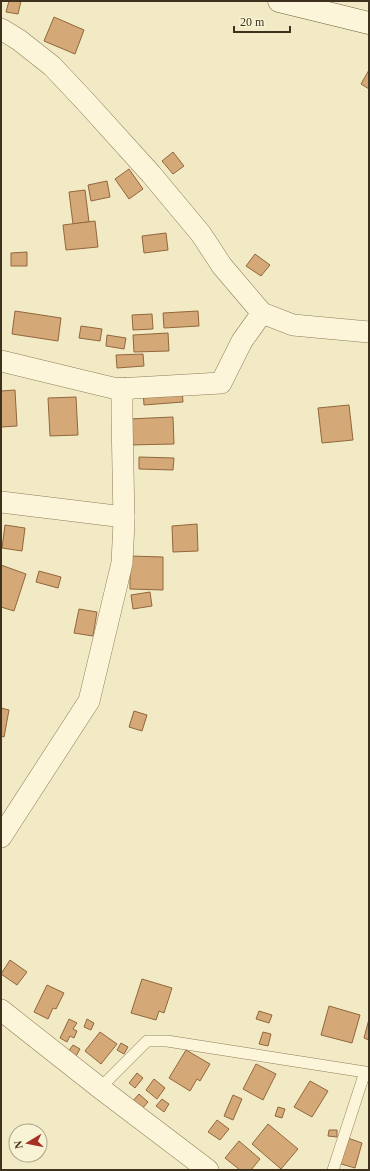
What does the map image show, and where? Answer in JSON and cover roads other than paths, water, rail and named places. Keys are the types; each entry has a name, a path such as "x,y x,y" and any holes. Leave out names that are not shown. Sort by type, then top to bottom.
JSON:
{"main road":[{"path":"279,1 369,23"}],"street":[{"path":"1,29 52,66 85,101 151,174 201,234 222,266 262,313 293,325 369,332"},
{"path":"1,361 116,389 220,383 242,341 262,313"},
{"path":"1,837 89,701 122,563 124,517 122,388"},
{"path":"1,502 124,517"},
{"path":"1,1010 208,1170"}],"lane":[{"path":"100,1088 147,1041 166,1041 365,1072 333,1170"}]}
